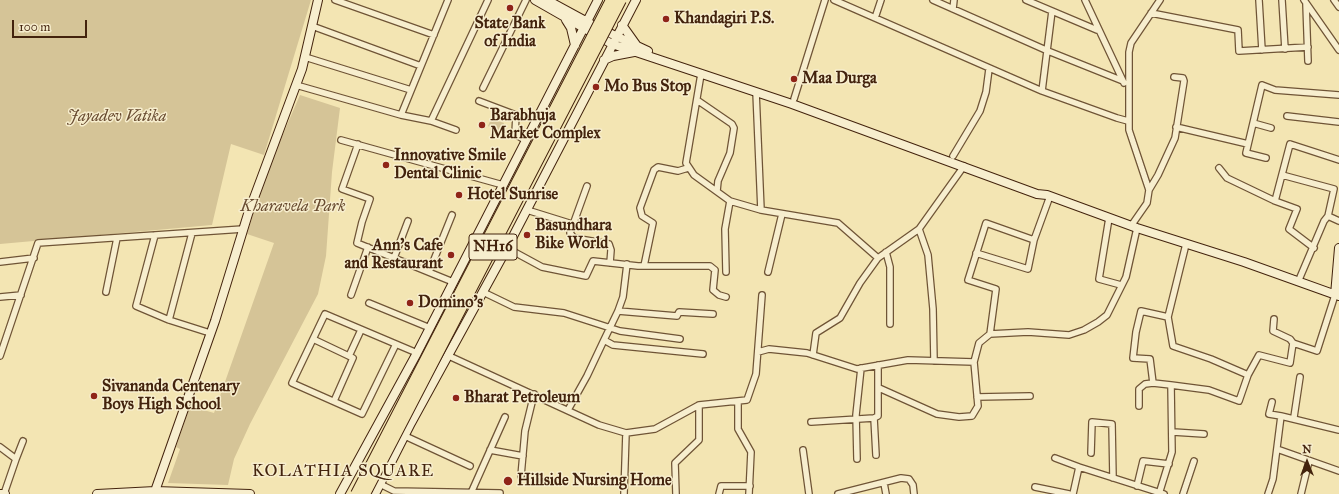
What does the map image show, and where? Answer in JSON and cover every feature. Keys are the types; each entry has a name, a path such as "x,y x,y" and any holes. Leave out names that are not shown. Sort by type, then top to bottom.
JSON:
{"highway":[{"name":"NH16","path":"356,494 611,0"},
{"name":"NH16","path":"365,494 621,0"}],"street":[{"path":"154,492 210,333 243,229 296,85 305,57 318,0"},
{"path":"335,0 350,2 434,35"},
{"path":"401,115 448,0"},
{"path":"431,121 488,0"},
{"path":"482,88 526,0"},
{"path":"535,0 614,41 637,50 794,99 926,149 964,166 1037,194 1048,196 1134,227 1244,262 1324,291 1337,294"},
{"path":"548,0 566,15 575,45"},
{"path":"375,494 507,248 636,0"},
{"path":"794,99 826,0"},
{"path":"834,0 989,70 1042,91 1128,121"},
{"path":"875,18 882,0"},
{"path":"934,0 1048,51 1123,81"},
{"path":"953,9 954,0"},
{"path":"1026,0 1097,30"},
{"path":"1085,0 1097,30 1128,88"},
{"path":"879,388 937,414 947,416 972,416 977,411 974,362 979,343 990,334 1028,332 1069,334 1084,330 1107,315 1126,277 1134,227 1147,203 1148,190 1135,153 1128,121 1128,88 1131,43 1160,0"},
{"path":"1259,0 1262,50"},
{"path":"1282,0 1285,49"},
{"path":"1334,0 1339,7"},
{"path":"1305,2 1308,61"},
{"path":"1305,2 1339,50"},
{"path":"566,15 582,14 596,3"},
{"path":"340,494 417,353 596,3"},
{"path":"1042,91 1052,11"},
{"path":"1151,14 1238,30 1239,51 1308,48"},
{"path":"622,25 637,50"},
{"path":"312,26 421,66"},
{"path":"604,60 613,56 637,50"},
{"path":"305,57 411,90"},
{"path":"688,67 702,74 926,149 953,156 1039,189 1048,196"},
{"path":"953,156 980,111 986,92 989,70"},
{"path":"702,74 686,163 688,168 730,201 761,210 838,223 878,258"},
{"path":"1148,190 1158,175 1175,138 1184,81 1183,78 1174,77"},
{"path":"296,85 401,115 431,121 456,130"},
{"path":"1266,158 1246,153 1262,85 1275,90 1339,95"},
{"path":"547,98 561,92 568,93 574,99 578,110"},
{"path":"756,92 761,210"},
{"path":"697,100 732,124 734,128 730,153 718,181 717,191"},
{"path":"479,101 516,115 515,134 526,141"},
{"path":"1287,116 1339,122"},
{"path":"1252,123 1271,128"},
{"path":"1176,127 1248,144"},
{"path":"341,140 503,185"},
{"path":"358,144 342,188 370,199 357,243 453,282"},
{"path":"1274,201 1290,144 1339,160"},
{"path":"813,355 816,333 840,318 860,283 878,258 919,229 964,166"},
{"path":"644,266 653,223 642,216 640,208 654,170 658,167 678,171 688,168"},
{"path":"1219,168 1227,178 1274,201 1297,209 1289,229 1314,248"},
{"path":"1282,175 1334,189 1328,216 1324,221 1314,248 1298,282"},
{"path":"587,186 570,233 574,238 609,244 611,250 610,263"},
{"path":"976,252 1028,269 1034,240 1048,196"},
{"path":"726,272 725,229 730,201"},
{"path":"527,210 572,224"},
{"path":"768,272 782,214"},
{"path":"429,272 452,215"},
{"path":"1328,216 1339,221"},
{"path":"1109,218 1099,279 1121,285"},
{"path":"394,258 408,221"},
{"path":"990,334 996,289 968,280 986,223 1034,240"},
{"path":"0,356 22,295 38,243 243,229"},
{"path":"919,229 928,256 934,361"},
{"path":"169,320 192,233"},
{"path":"155,235 136,306 169,320 210,333"},
{"path":"106,292 117,238"},
{"path":"1186,244 1168,317 1173,346 1211,359 1248,375"},
{"path":"350,295 368,247"},
{"path":"507,248 542,267 586,276 593,261 644,266 710,266 715,270 713,290 719,295 726,297"},
{"path":"1274,318 1273,331 1290,339 1293,343 1317,351 1337,294 1339,248"},
{"path":"886,252 890,267 890,324"},
{"path":"0,262 34,258"},
{"path":"568,410 587,376 618,311 623,296 627,264"},
{"path":"483,292 514,307 564,313 610,327 620,332 680,339"},
{"path":"0,297 22,295"},
{"path":"449,356 599,425 626,433 655,429 699,405 747,400 756,374 762,295"},
{"path":"369,303 430,328"},
{"path":"618,311 676,316 679,312 713,314"},
{"path":"1153,383 1150,359 1133,358 1136,332 1141,311 1168,317"},
{"path":"396,344 362,414 292,383 325,314 361,330 396,344 417,353"},
{"path":"349,356 361,330"},
{"path":"313,339 353,358 334,402"},
{"path":"604,340 613,345 703,354"},
{"path":"1139,406 1139,389 1141,386 1153,383 1209,390 1240,401 1248,375 1259,356 1290,362 1293,343"},
{"path":"758,352 769,349 813,355 857,369 908,360 974,362"},
{"path":"812,422 856,420 874,418 878,416 878,365"},
{"path":"857,459 856,420 861,368"},
{"path":"1294,417 1300,377"},
{"path":"1055,458 1161,494 1169,464 1173,432 1171,385"},
{"path":"521,476 527,425 534,394"},
{"path":"977,397 1030,396"},
{"path":"738,401 738,429 751,452 749,494"},
{"path":"1272,402 1269,414 1294,417 1339,430"},
{"path":"676,494 675,463 699,440 699,405"},
{"path":"1268,494 1277,449 1281,416"},
{"path":"471,493 505,418"},
{"path":"874,418 876,455"},
{"path":"1091,453 1092,422 1112,424 1113,478"},
{"path":"1173,432 1204,434"},
{"path":"624,494 626,433"},
{"path":"405,436 470,466"},
{"path":"0,494 4,494 23,441"},
{"path":"0,447 16,459"},
{"path":"1277,449 1339,471"},
{"path":"490,450 523,456"},
{"path":"803,450 810,494"},
{"path":"1301,494 1309,460"},
{"path":"1137,486 1143,461 1169,464"},
{"path":"1183,494 1194,461"},
{"path":"1073,494 1080,467"},
{"path":"838,494 857,492 901,478 909,479 913,485 914,494"},
{"path":"884,483 886,494"},
{"path":"380,484 394,491 471,493 500,492"},
{"path":"718,494 722,486 750,486"},
{"path":"1035,487 1069,494"},
{"path":"97,494 154,492 250,494"}],"green space":[{"name":"Jayadev Vatika","path":"0,0 311,0 264,155 231,144 212,225 0,244"},
{"name":"Kharavela Park","path":"300,95 340,108 332,172 326,256 318,294 250,424 234,459 228,485 168,483 180,449 176,447 190,406 214,413 274,243 247,234 266,173"},
{"path":"491,119 504,123 500,133 488,126"}],"place":[{"name":"State Bank of India","path":"510,8"},
{"name":"Khandagiri P.S.","path":"666,19"},
{"name":"Maa Durga","path":"794,79"},
{"name":"Mo Bus Stop","path":"596,87"},
{"name":"Barabhuja Market Complex","path":"482,125"},
{"name":"Innovative Smile Dental Clinic","path":"386,165"},
{"name":"Hotel Sunrise","path":"459,195"},
{"name":"Basundhara Bike World","path":"527,235"},
{"name":"Ann's Cafe and Restaurant","path":"451,255"},
{"name":"Domino's","path":"410,303"},
{"name":"Sivananda Centenary Boys High School","path":"94,396"},
{"name":"Bharat Petroleum","path":"456,398"},
{"name":"Hillside Nursing Home","path":"508,481"}],"district":[{"name":"KOLATHIA SQUARE","path":"343,472"}]}
